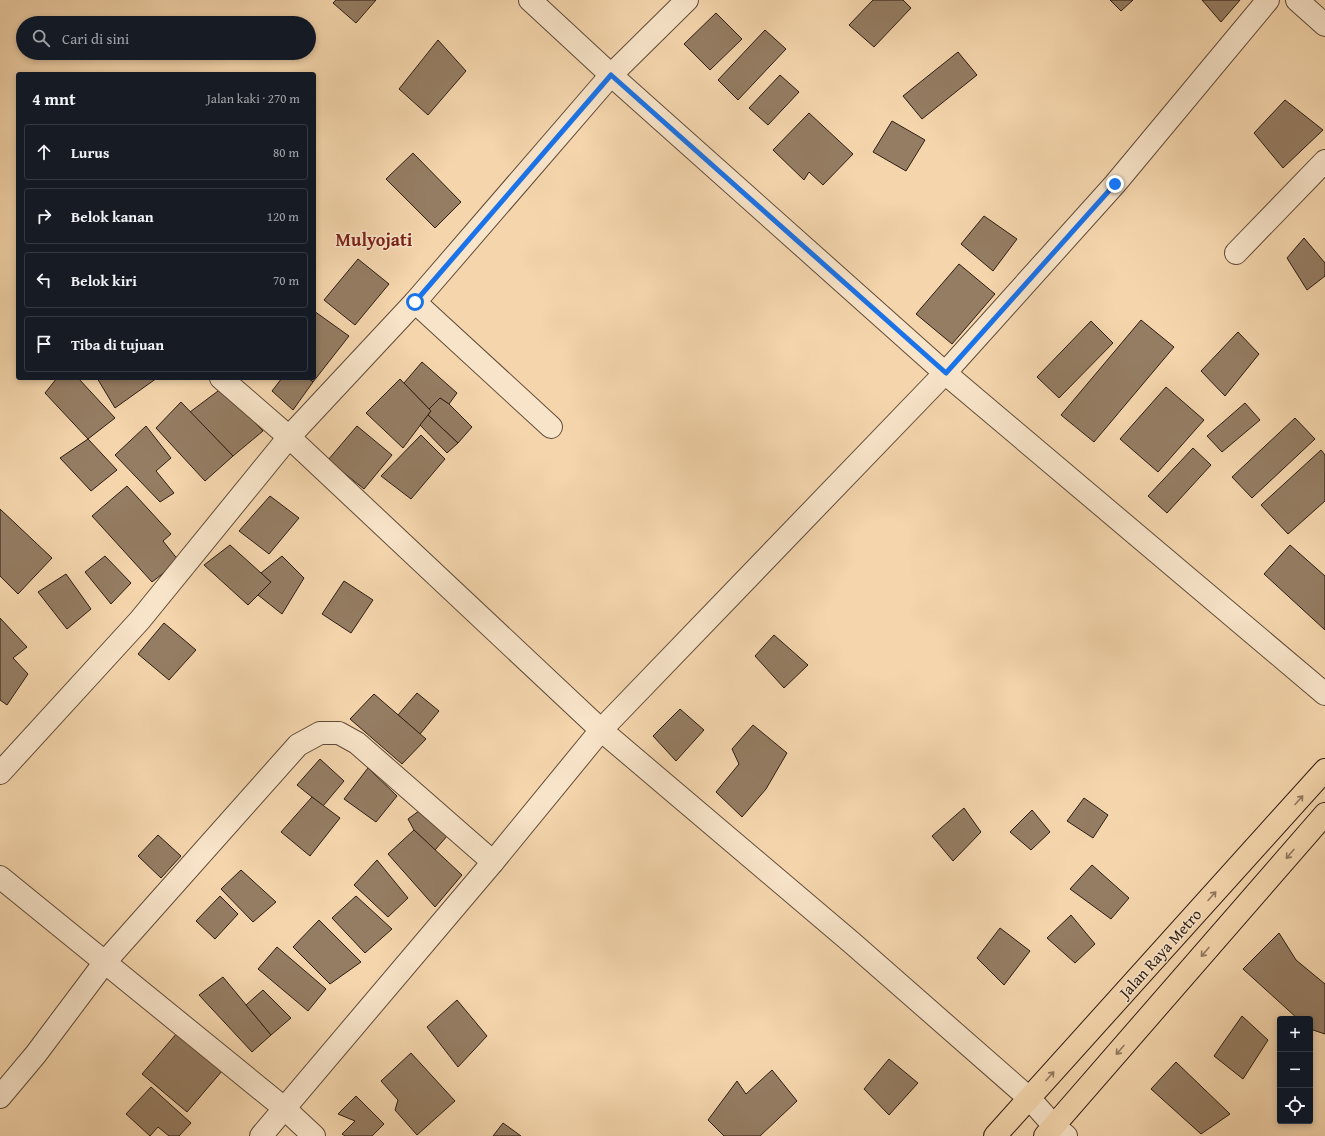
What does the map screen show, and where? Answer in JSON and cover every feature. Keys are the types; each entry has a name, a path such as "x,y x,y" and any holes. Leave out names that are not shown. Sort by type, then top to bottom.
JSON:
{"highway":[{"name":"Jalan Raya Metro","path":"995,1136 1325,770"},
{"path":"1055,1133 1325,814"}],"street":[{"path":"530,0 611,75 946,373 1325,694"},
{"path":"0,773 140,620 289,438 415,302 611,75 687,0"},
{"path":"261,1136 493,862 601,730 946,373 1115,184 1268,0"},
{"path":"1297,0 1325,25"},
{"path":"1236,253 1325,161"},
{"path":"415,302 551,427"},
{"path":"223,380 289,438 601,730 851,942 1030,1098 1055,1133"},
{"path":"0,1097 36,1054 105,962 298,745 320,732 339,732 357,743 493,862"},
{"path":"0,877 284,1108 314,1136"}],"building":[{"path":"336,0 376,0 356,23 333,3"},
{"path":"873,0 903,0 911,8 874,47 849,25"},
{"path":"1110,0 1133,0 1121,11"},
{"path":"1202,0 1240,0 1221,22"},
{"path":"716,13 742,39 710,70 684,44"},
{"path":"765,30 786,49 738,100 718,80"},
{"path":"438,40 466,71 428,115 399,89"},
{"path":"958,52 977,75 922,119 903,96"},
{"path":"780,75 799,92 768,125 749,108"},
{"path":"1285,100 1323,130 1283,168 1254,133"},
{"path":"809,113 853,154 823,185 809,172 804,180 773,150"},
{"path":"892,121 925,140 906,171 873,152"},
{"path":"413,153 461,202 435,228 386,179"},
{"path":"984,216 1017,239 993,271 961,244"},
{"path":"1304,238 1325,263 1325,276 1307,290 1287,258"},
{"path":"358,259 389,284 355,325 324,300"},
{"path":"959,264 995,294 952,344 916,314"},
{"path":"316,312 349,336 316,378"},
{"path":"1141,320 1174,347 1094,442 1061,415"},
{"path":"1091,321 1113,343 1059,398 1037,377"},
{"path":"1238,332 1259,354 1225,396 1201,371"},
{"path":"422,362 457,393 449,404 440,398 429,409 404,383"},
{"path":"400,379 431,411 403,448 366,413"},
{"path":"55,380 80,380 115,418 88,439 45,393"},
{"path":"98,380 154,380 115,408"},
{"path":"280,380 310,380 313,382 293,410 272,391"},
{"path":"1166,387 1204,420 1158,472 1120,439"},
{"path":"222,388 263,431 233,456 190,412"},
{"path":"440,398 449,404 472,427 458,443 428,415 431,411 429,409"},
{"path":"181,402 233,456 205,481 156,428"},
{"path":"1245,403 1260,420 1222,452 1207,436"},
{"path":"428,415 458,443 447,453 420,425"},
{"path":"1295,418 1315,439 1252,498 1232,477"},
{"path":"146,426 171,458 156,471 174,493 160,502 115,455"},
{"path":"357,426 392,455 364,489 328,460"},
{"path":"421,435 445,459 411,499 381,476"},
{"path":"88,439 117,470 91,491 60,458"},
{"path":"1193,448 1211,465 1167,513 1148,496"},
{"path":"1321,450 1325,455 1325,501 1288,534 1261,505"},
{"path":"127,486 171,534 163,541 179,561 152,582 92,516"},
{"path":"270,496 299,518 269,554 239,531"},
{"path":"0,509 52,558 18,594 0,576"},
{"path":"230,545 271,582 248,605 204,565"},
{"path":"1290,545 1325,576 1325,630 1264,574"},
{"path":"105,556 131,583 111,604 85,572"},
{"path":"282,556 304,578 282,614 258,595 271,582 261,573"},
{"path":"66,574 91,609 67,629 38,592"},
{"path":"344,581 373,600 351,633 322,614"},
{"path":"0,618 27,647 13,658 28,674 7,705 0,700"},
{"path":"164,623 196,650 169,680 138,654"},
{"path":"774,635 808,665 784,688 755,656"},
{"path":"417,693 439,711 420,734 398,715"},
{"path":"374,694 426,739 402,764 350,719"},
{"path":"680,709 704,730 676,761 653,736"},
{"path":"753,725 787,753 766,789 742,817 716,792 739,764 732,749"},
{"path":"320,759 344,781 323,806 297,785"},
{"path":"368,768 397,796 376,822 344,799"},
{"path":"312,797 340,818 310,856 281,832"},
{"path":"1084,798 1108,815 1093,838 1067,821"},
{"path":"427,805 454,828 435,850 414,830 408,819"},
{"path":"964,808 981,832 953,861 932,836"},
{"path":"1032,810 1050,832 1031,850 1010,832"},
{"path":"414,830 462,875 435,907 388,854"},
{"path":"158,835 181,856 161,878 138,856"},
{"path":"377,860 408,898 388,917 354,885"},
{"path":"1092,865 1129,898 1111,919 1070,889"},
{"path":"241,870 276,902 253,922 221,889"},
{"path":"220,896 238,914 215,939 196,921"},
{"path":"356,896 392,929 365,953 332,918"},
{"path":"1071,915 1095,944 1075,963 1047,938"},
{"path":"319,920 361,962 330,984 293,947"},
{"path":"1000,928 1030,951 1004,985 977,958"},
{"path":"1279,933 1296,960 1325,984 1325,1034 1313,1030 1313,1016 1295,1016 1243,969"},
{"path":"277,947 326,989 308,1011 258,969"},
{"path":"223,977 271,1035 252,1052 199,995"},
{"path":"263,990 291,1018 271,1035 246,1005"},
{"path":"457,1000 487,1036 458,1067 427,1027"},
{"path":"1242,1016 1268,1040 1243,1079 1214,1056"},
{"path":"177,1033 222,1071 187,1112 142,1074"},
{"path":"411,1053 455,1101 417,1135 395,1110 398,1100 381,1081"},
{"path":"889,1059 918,1083 889,1115 864,1089"},
{"path":"1176,1062 1230,1114 1201,1134 1151,1089"},
{"path":"772,1070 797,1101 760,1136 724,1136 708,1120 737,1081 746,1094"},
{"path":"151,1087 191,1123 179,1136 169,1136 158,1127 150,1136 126,1114"},
{"path":"356,1096 384,1124 372,1136 345,1136 342,1134 355,1121 338,1114"},
{"path":"503,1123 521,1136 493,1136"}],"district":[{"name":"Mulyojati","path":"374,240"}],"route":[{"path":"415,302 611,75 946,373 1115,184"}]}
